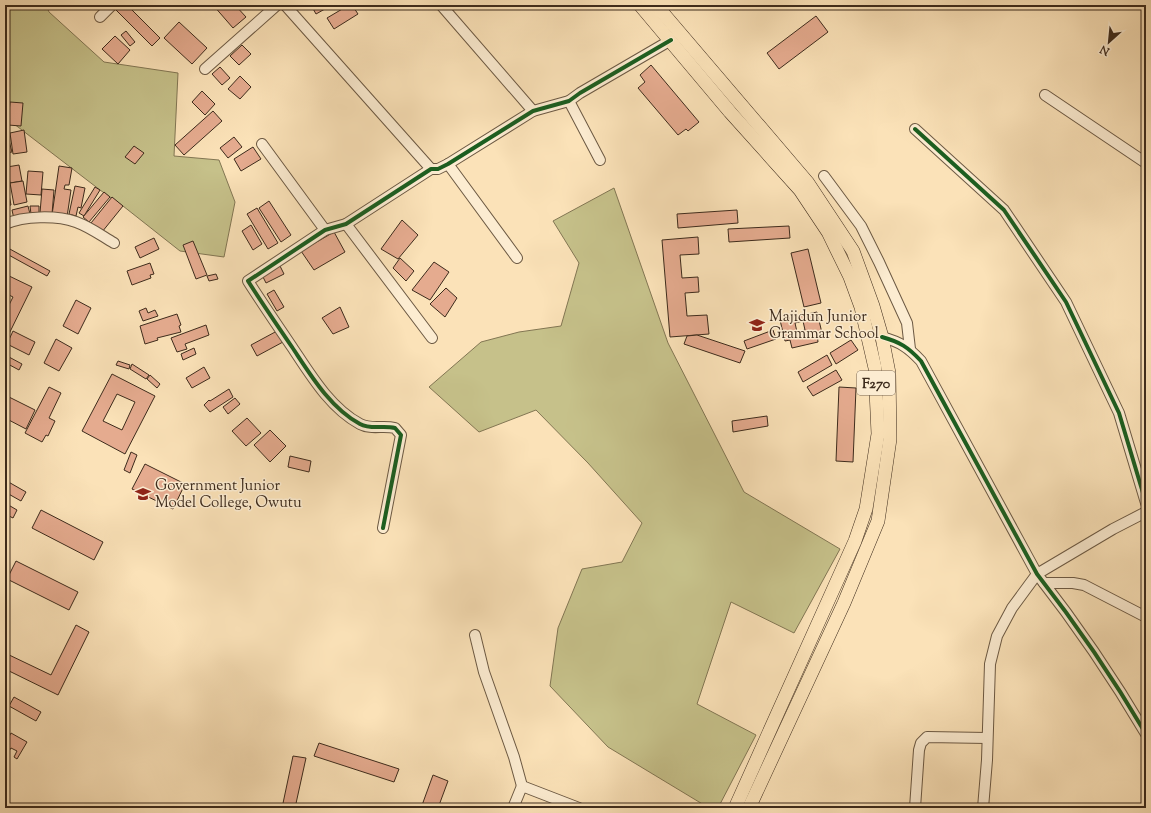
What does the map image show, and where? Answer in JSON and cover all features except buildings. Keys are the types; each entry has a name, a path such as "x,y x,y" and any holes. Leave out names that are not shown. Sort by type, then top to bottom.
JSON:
{"main road":[{"name":"F270","path":"640,5 730,112 800,190 828,232 850,277 861,307 875,368 878,434 866,508 855,541 735,808"},
{"name":"F270","path":"656,5 808,183 852,251 873,306 882,337 889,373 890,439 878,521 844,603 752,808"},
{"path":"730,112 740,103"}],"street":[{"path":"100,17 112,5"},
{"path":"205,69 277,5"},
{"path":"285,5 431,169"},
{"path":"441,5 533,111"},
{"path":"383,528 400,435 395,428 388,426 370,428 360,424 336,405 320,388 248,281 325,230 346,224 431,169 438,169 448,164 533,111 570,101 580,93 671,40"},
{"path":"1045,95 1146,163"},
{"path":"570,101 600,160"},
{"path":"915,129 1004,210 1066,302 1119,413 1146,503"},
{"path":"262,144 325,230"},
{"path":"448,164 517,258"},
{"path":"824,176 861,226 873,250 907,323 910,349"},
{"path":"5,224 37,218 68,220 88,227 114,243"},
{"path":"346,224 432,338"},
{"path":"882,337 899,342 910,349 921,361 1037,574 1057,599 1146,734"},
{"path":"983,808 990,664 997,636 1012,608 1037,574 1113,529 1146,512"},
{"path":"1044,583 1073,583 1084,585 1146,617"},
{"path":"475,635 484,672 514,757 522,786 513,808"},
{"path":"915,808 919,750 921,743 927,737 987,738"},
{"path":"522,786 579,808"}],"shaded area":[{"path":"5,5 46,5 49,12 104,62 178,73 174,156 219,160 235,202 224,257 180,251 5,117"},
{"path":"614,188 668,343 744,492 840,549 794,633 731,602 697,704 756,735 718,808 709,808 608,747 550,686 558,628 582,569 622,562 642,523 588,463 536,410 479,432 429,387 481,342 519,332 561,326 579,263 553,221"}],"cycle path":[{"path":"383,528 401,435 395,428 364,426 349,417 330,400 314,379 248,281 325,230 346,224 431,169 438,169 448,164 533,111 569,101 580,93 671,40"},
{"path":"915,129 1004,210 1066,302 1119,413 1146,503"},
{"path":"882,337 903,346 921,361 1037,574 1094,652 1146,734"}],"place":[{"name":"Majidun Junior Grammar School","path":"757,325"},
{"name":"Government Junior Model College, Owutu","path":"143,494"}]}
